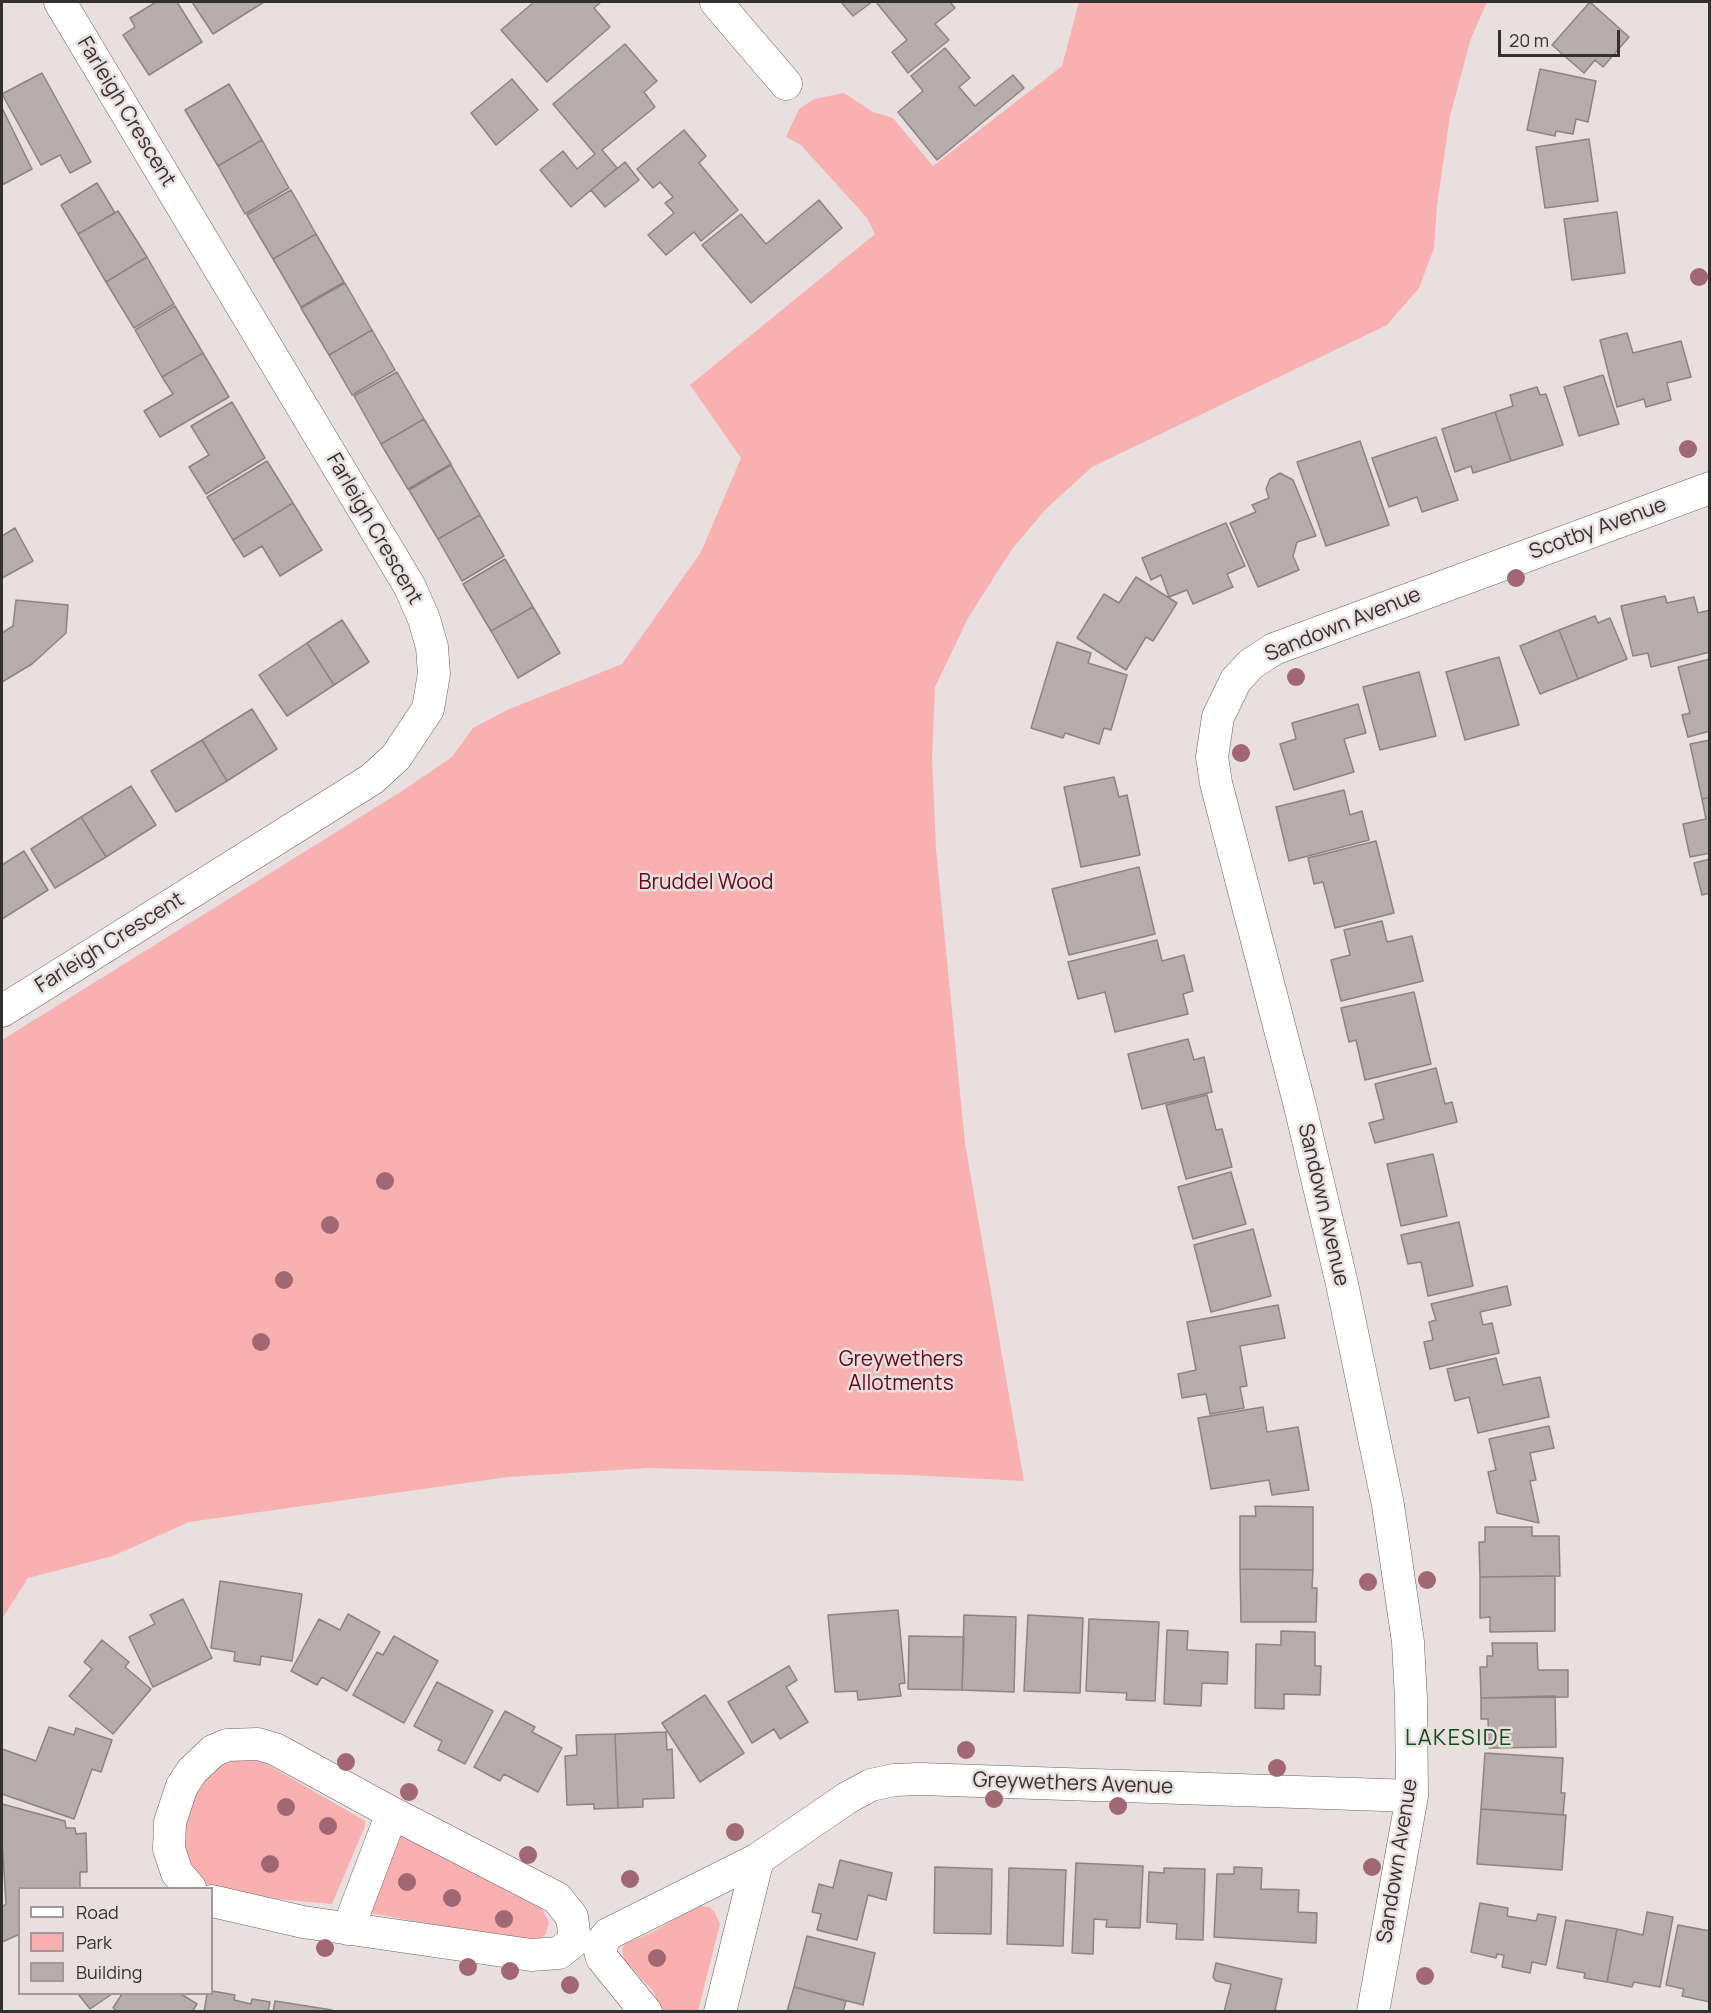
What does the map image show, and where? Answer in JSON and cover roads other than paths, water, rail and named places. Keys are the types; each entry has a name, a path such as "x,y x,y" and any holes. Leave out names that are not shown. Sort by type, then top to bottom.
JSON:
{"street":[{"name":"Farleigh Crescent","path":"2,1011 372,779 396,757 428,709 434,674 432,647 424,619 410,587 60,2"},
{"path":"716,2 786,84"},
{"name":"Scotby Avenue","path":"1486,570 1710,489"},
{"name":"Sandown Avenue","path":"1373,2012 1412,1797 1412,1710 1408,1641 1388,1505 1340,1272 1300,1106 1216,783 1212,757 1218,717 1236,680 1251,663 1274,649 1486,570"},
{"path":"189,1887 177,1873 168,1835 173,1809 182,1786 192,1771 213,1751 227,1744 258,1744 275,1749 392,1814 557,1898 588,1942 600,1951 602,1958 646,2012"},
{"name":"Greywethers Avenue","path":"213,1901 303,1922 348,1929 531,1955 559,1953 608,1934 758,1859 847,1798 871,1785 894,1780 920,1779 1412,1797"},
{"path":"348,1929 392,1814"},
{"path":"720,2012 758,1859"}],"district":[{"name":"LAKESIDE","path":"1459,1739"}],"park label":[{"name":"Bruddel Wood","path":"706,883"},
{"name":"Greywethers Allotments","path":"901,1372"}]}
